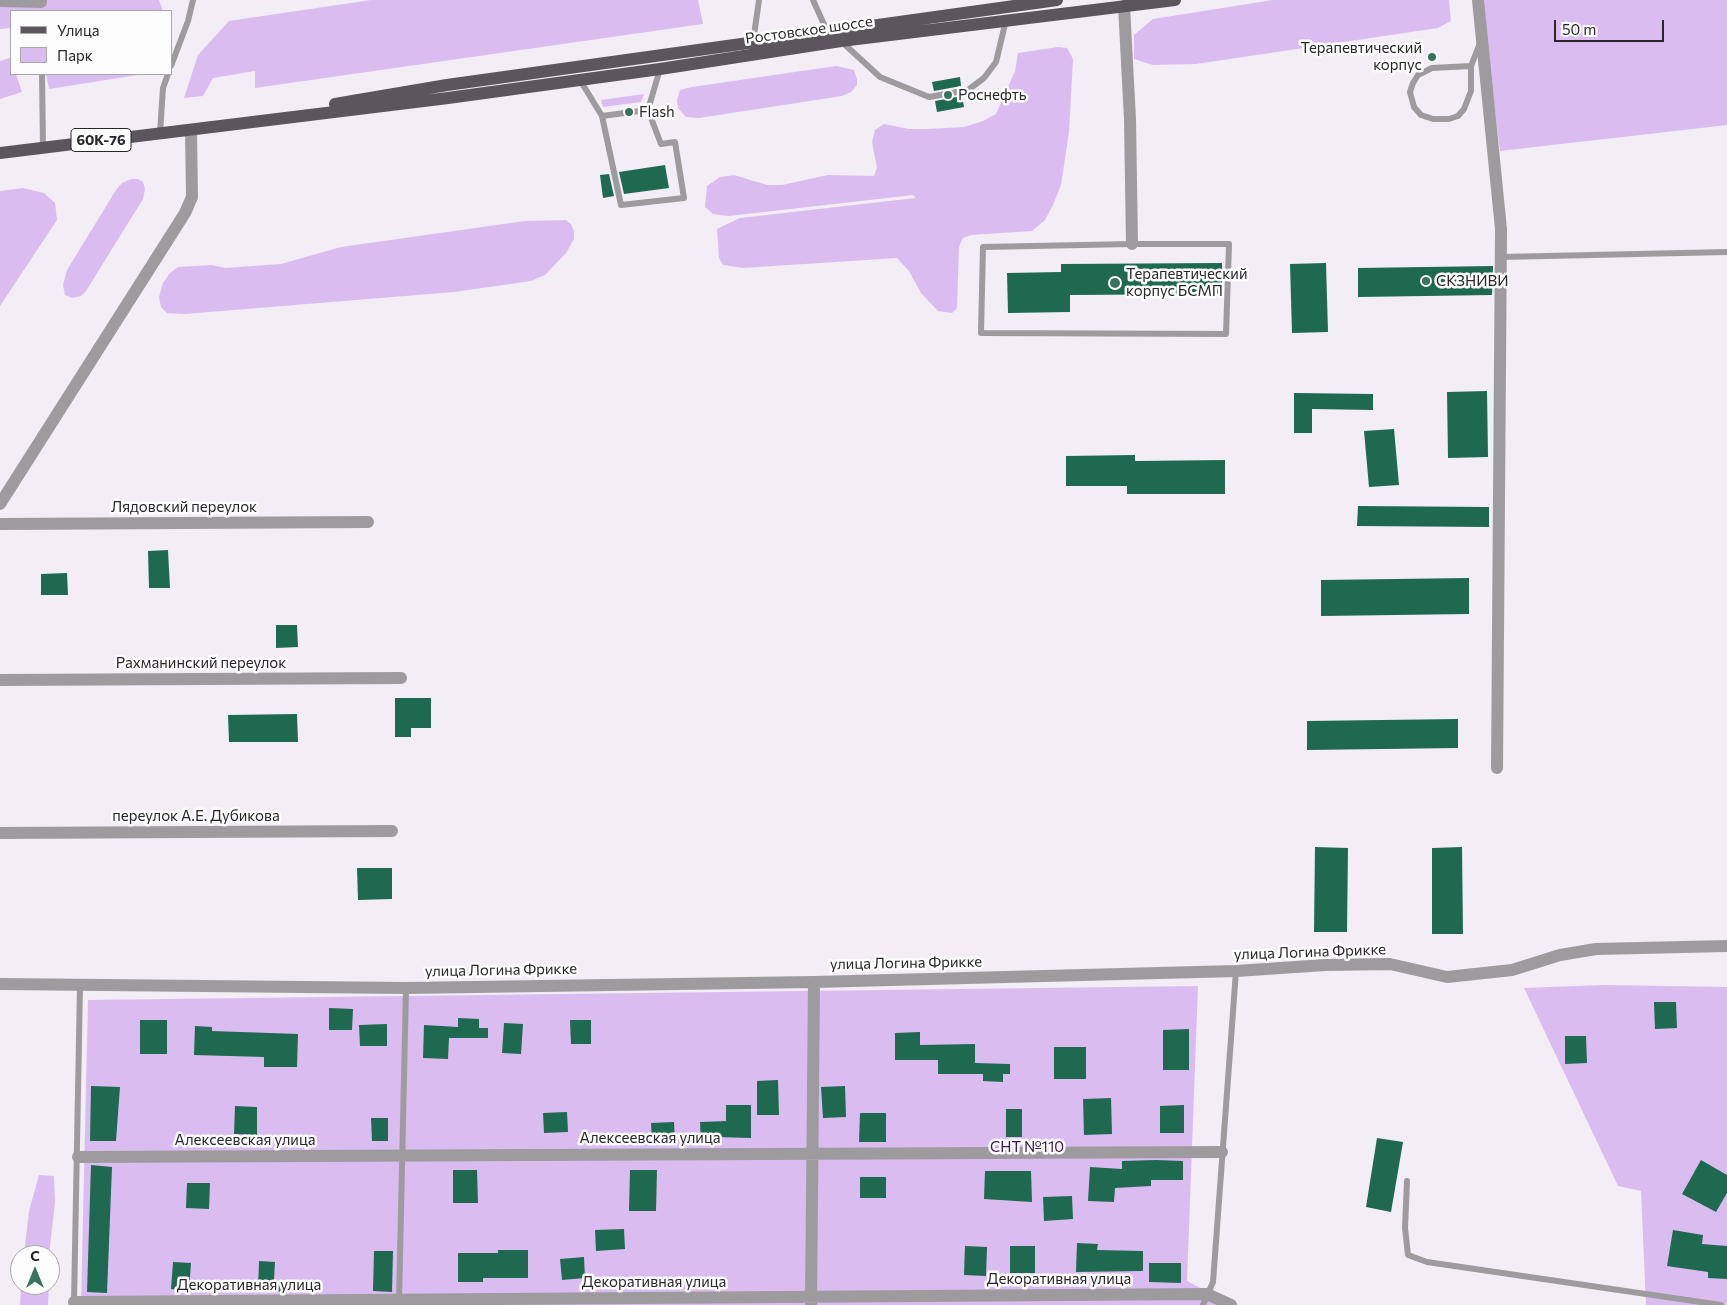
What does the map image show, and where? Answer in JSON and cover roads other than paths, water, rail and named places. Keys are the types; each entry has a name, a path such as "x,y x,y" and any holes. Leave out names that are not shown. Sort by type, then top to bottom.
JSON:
{"main road":[{"name":"Ростовское шоссе","path":"448,91 753,42 1057,0"},
{"name":"Ростовское шоссе","path":"448,91 580,79 660,69 841,41 1006,19 1175,0"},
{"path":"160,134 191,131 448,91"},
{"path":"160,134 448,91"},
{"name":"60К-76","path":"0,153 160,134"}],"street":[{"path":"1478,0 1497,187 1501,258 1497,768"},
{"path":"0,1 41,5"},
{"path":"1124,6 1130,120 1132,244"},
{"path":"0,504 185,213 192,197 191,131"},
{"name":"Лядовский переулок","path":"0,524 368,522"},
{"name":"Рахманинский переулок","path":"0,680 401,678"},
{"name":"переулок А.Е. Дубикова","path":"0,833 392,831"},
{"name":"улица Логина Фрикке","path":"0,984 406,988 814,982 1236,971 1325,965 1390,964 1447,977 1503,972 1560,955 1596,948 1727,946"},
{"path":"811,1301 814,982"},
{"name":"Алексеевская улица","path":"78,1158 1222,1152"},
{"name":"Декоративная улица","path":"74,1304 1205,1300 1231,1305"}],"lane":[{"path":"172,63 193,0"},
{"path":"753,42 759,0"},
{"path":"813,0 827,31"},
{"path":"841,41 880,77 929,97 968,90 984,78 996,62 1006,19"},
{"path":"1471,66 1432,68 1418,75 1410,92 1414,107 1421,115 1433,120 1449,119 1458,116 1468,102 1471,66 1481,40"},
{"path":"580,79 602,116 620,205 684,198 674,142 661,144 648,110 660,69"},
{"path":"42,75 43,148"},
{"path":"160,134 163,88 168,75"},
{"path":"602,116 648,110"},
{"path":"1132,244 1229,244 1226,334 980,333 983,247 1132,244"},
{"path":"1501,258 1727,252"},
{"path":"1205,1300 1213,1282 1236,971"},
{"path":"74,1304 80,986"},
{"path":"399,1302 406,988"},
{"path":"1407,1181 1405,1228 1408,1255 1427,1262 1721,1305"}],"place":[{"name":"Терапевтический корпус","path":"1432,57"},
{"name":"Роснефть","path":"948,95"},
{"name":"Flash","path":"629,112"},
{"name":"СКЗНИВИ","path":"1426,281"},
{"name":"Терапевтический корпус БСМП","path":"1115,283"}],"park label":[{"name":"СНТ №110","path":"1027,1147"}]}
